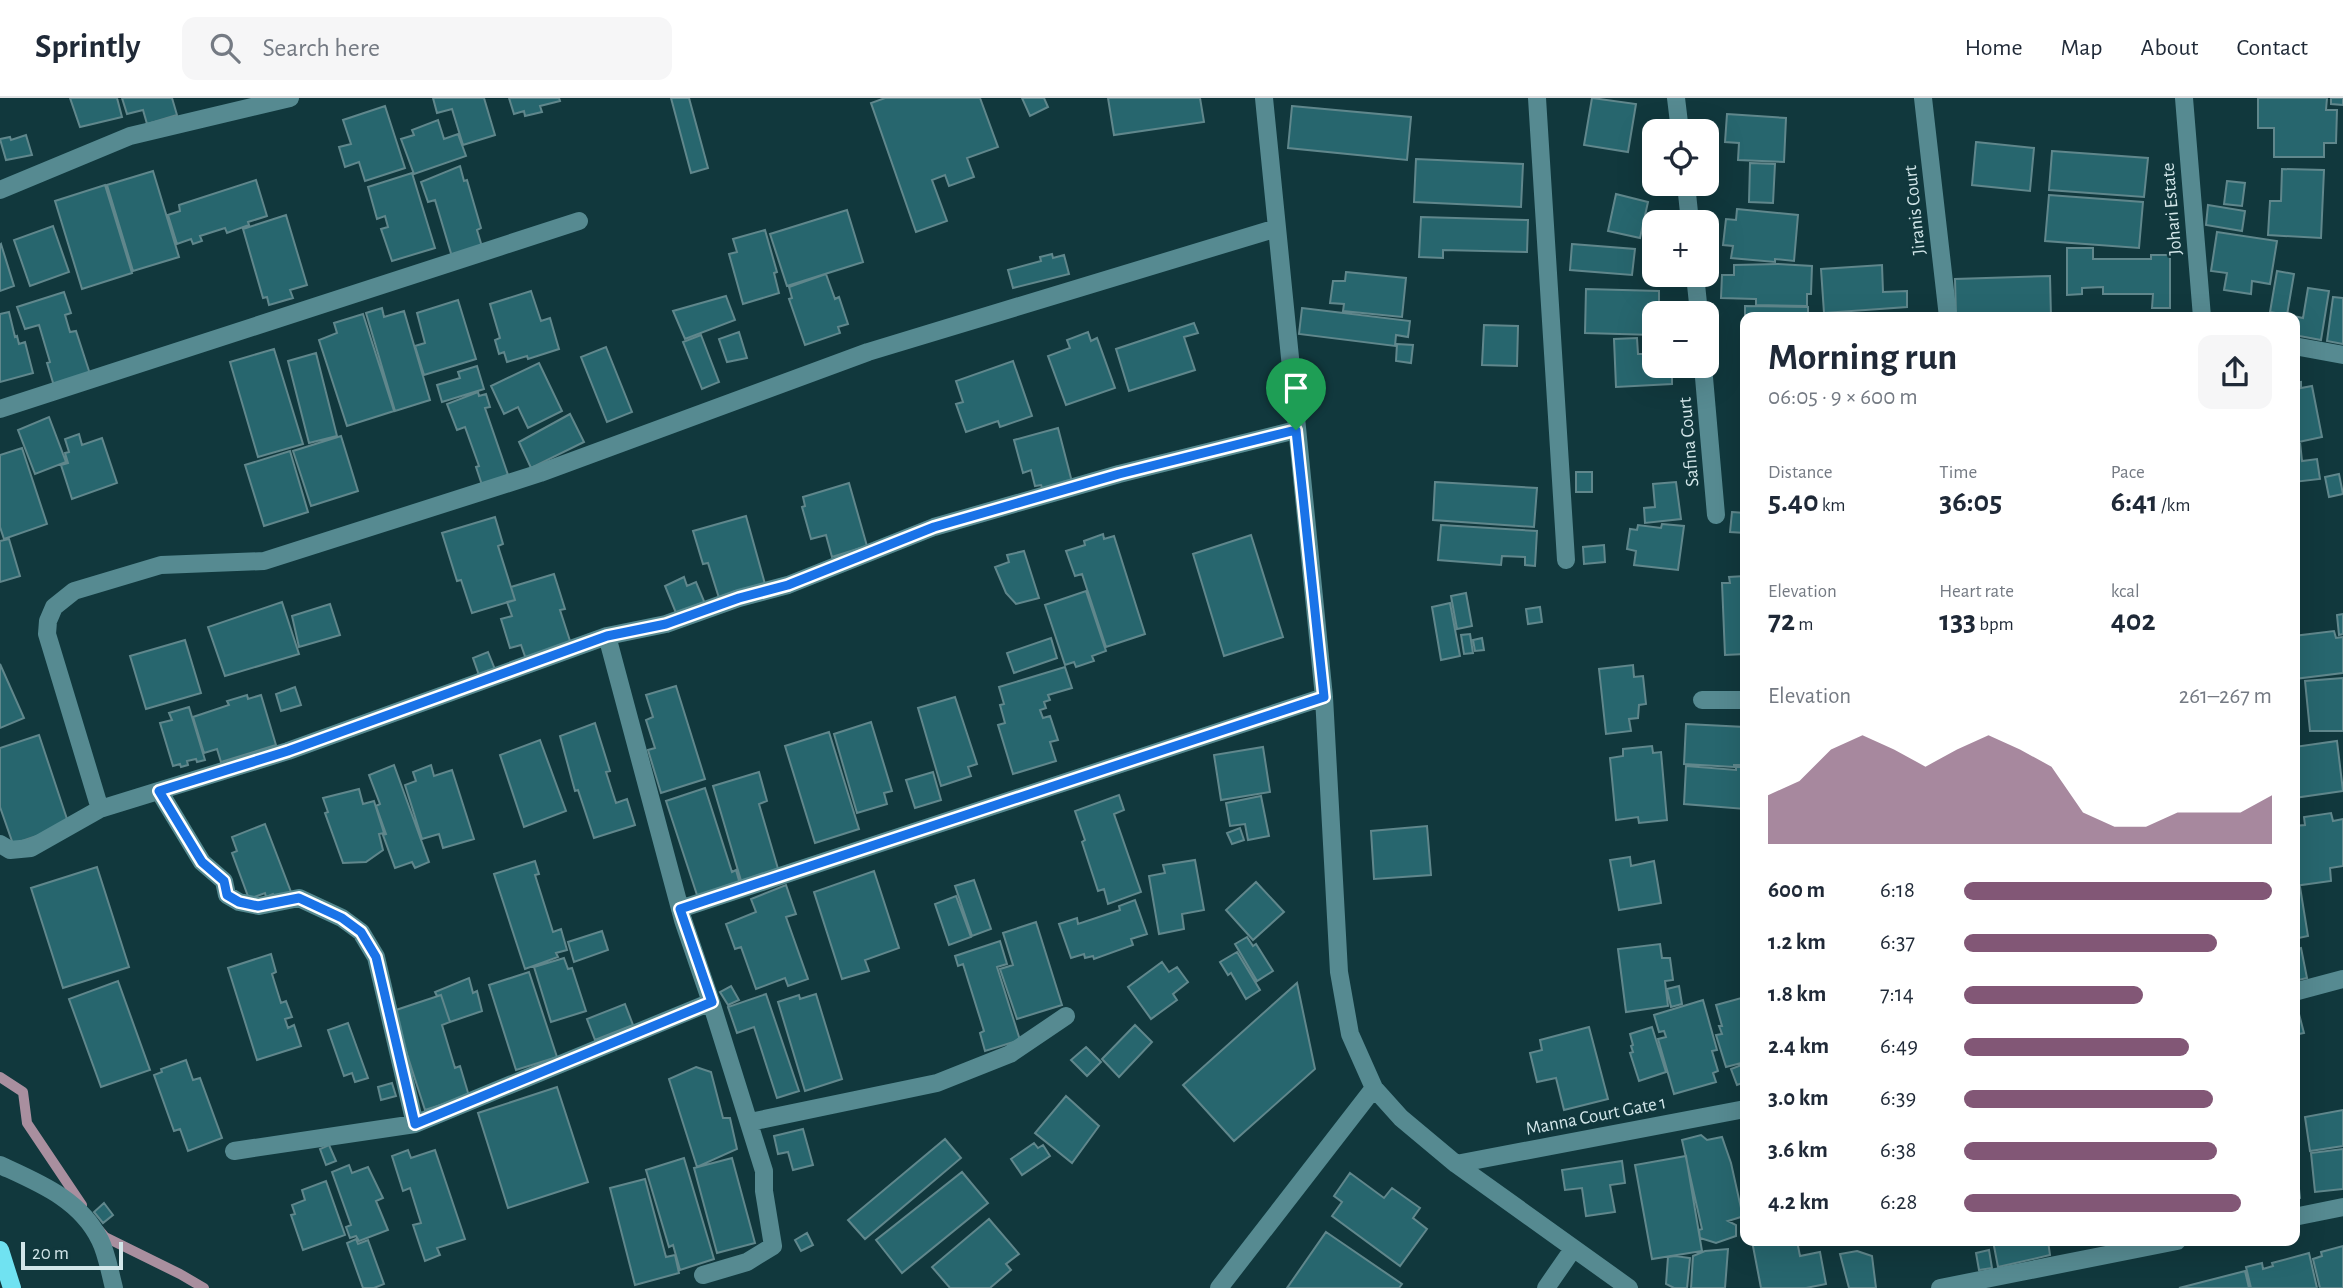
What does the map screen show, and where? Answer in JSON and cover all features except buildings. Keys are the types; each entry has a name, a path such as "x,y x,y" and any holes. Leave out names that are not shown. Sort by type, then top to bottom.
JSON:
{"main road":[{"path":"0,1250 12,1288"}],"street":[{"path":"0,190 130,136 290,98"},
{"path":"1264,98 1324,697 1339,972 1350,1034 1374,1088 1401,1118 1456,1164 1629,1288"},
{"path":"1537,98 1566,560"},
{"path":"1676,98 1679,119"},
{"name":"Jiranis Court","path":"1923,98 1947,312"},
{"name":"Johari Estate","path":"2184,98 2202,312"},
{"path":"0,409 579,221"},
{"path":"100,809 47,634 48,621 54,607 74,592 160,565 264,561 540,473 868,352 1277,229"},
{"path":"2300,347 2343,355"},
{"name":"Safina Court","path":"1704,378 1716,515"},
{"path":"0,844 10,850 31,848 100,809 288,751 607,636 666,624 739,598 788,585 934,527 1119,474 1296,430"},
{"path":"607,636 680,909 764,1171 764,1191 773,1246 747,1262 703,1275"},
{"path":"680,909 1324,697"},
{"path":"1702,700 1740,700"},
{"path":"159,791 202,862 224,881 227,895 239,902 258,906 299,898 342,918 361,932 376,957 415,1124"},
{"path":"2300,990 2343,979"},
{"path":"234,1151 415,1124 712,1002"},
{"path":"750,1122 937,1083 1010,1054 1066,1016"},
{"path":"1219,1288 1374,1088"},
{"name":"Manna Court Gate 1","path":"1456,1164 1740,1110"},
{"path":"0,1165 59,1193 84,1215 101,1241 114,1288"},
{"path":"2300,1216 2343,1207"},
{"path":"2085,1246 2088,1259"},
{"path":"1940,1288 2152,1246"},
{"path":"1546,1288 1573,1249"}],"waterway":[{"path":"0,1077 23,1092 27,1123 82,1205"},
{"path":"99,1230 105,1237 204,1288"}],"route":[{"path":"1296,430 1324,697 680,909 712,1002 415,1124 376,957 361,932 342,918 299,898 258,906 239,902 227,895 224,881 202,862 159,791 288,751 607,636 666,624 739,598 788,585 934,527 1119,474 1296,430"}]}
